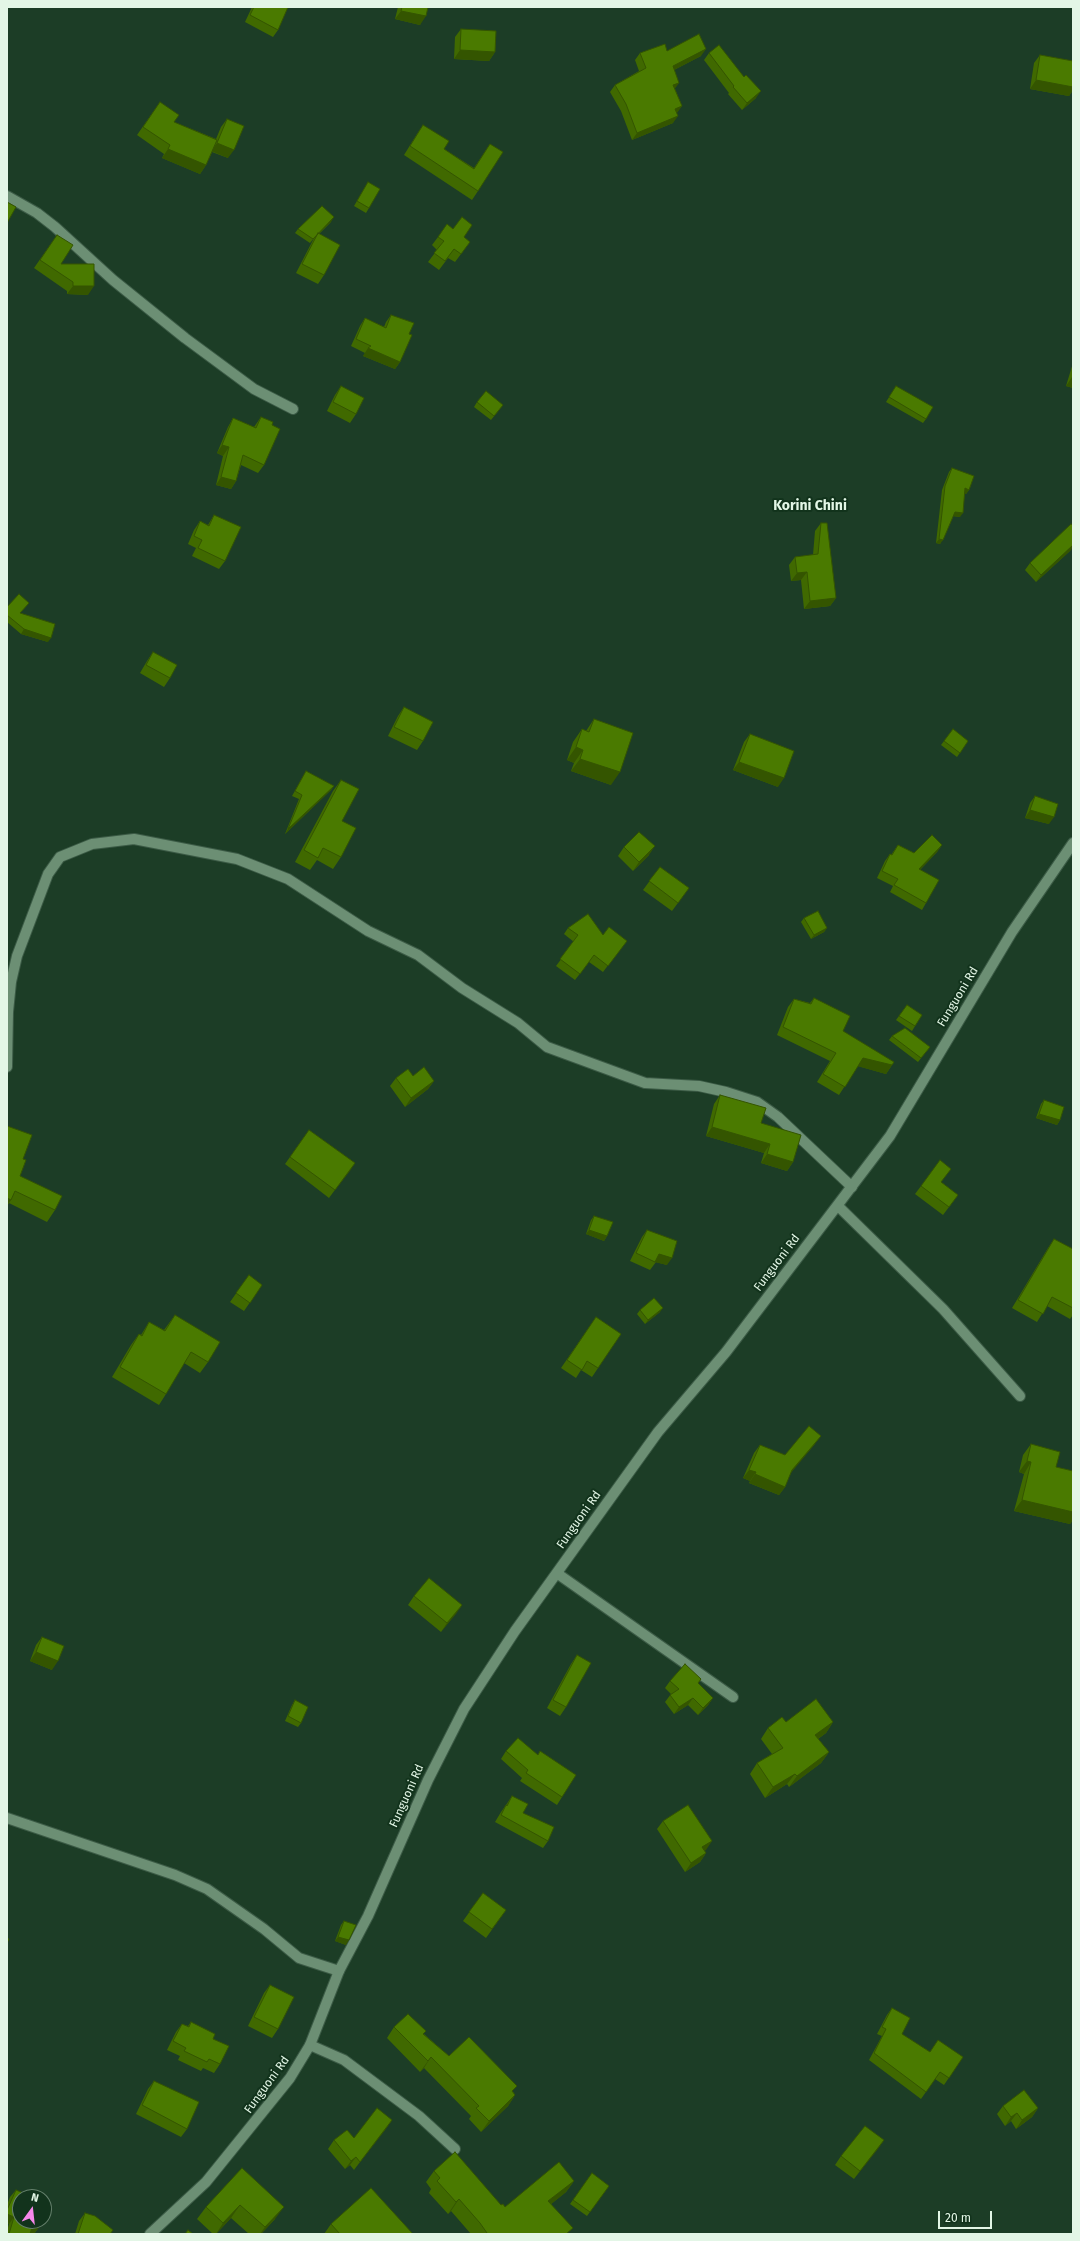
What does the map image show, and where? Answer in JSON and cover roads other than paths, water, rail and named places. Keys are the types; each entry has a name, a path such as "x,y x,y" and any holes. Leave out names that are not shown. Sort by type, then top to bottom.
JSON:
{"street":[{"path":"7,196 36,213 55,227 112,280 185,338 254,388 293,409"},
{"path":"7,1067 8,1012 11,982 17,956 48,874 60,857 92,844 134,839 237,859 288,878 368,931 418,955 462,988 518,1023 547,1047 645,1083 699,1086 726,1092 757,1102 778,1117 852,1187"},
{"name":"Funguoni Rd","path":"150,2234 206,2182 290,2078 310,2045 339,1971 368,1916 428,1780 464,1709 515,1631 558,1574 658,1432 726,1352 890,1136 1012,932 1073,842"},
{"path":"838,1206 943,1309 1020,1396"},
{"path":"558,1574 733,1697"},
{"path":"7,1818 175,1875 207,1889 264,1929 299,1958 339,1971"},
{"path":"310,2045 344,2060 419,2116 455,2149"}],"district":[{"name":"Korini Chini","path":"810,506"}]}
